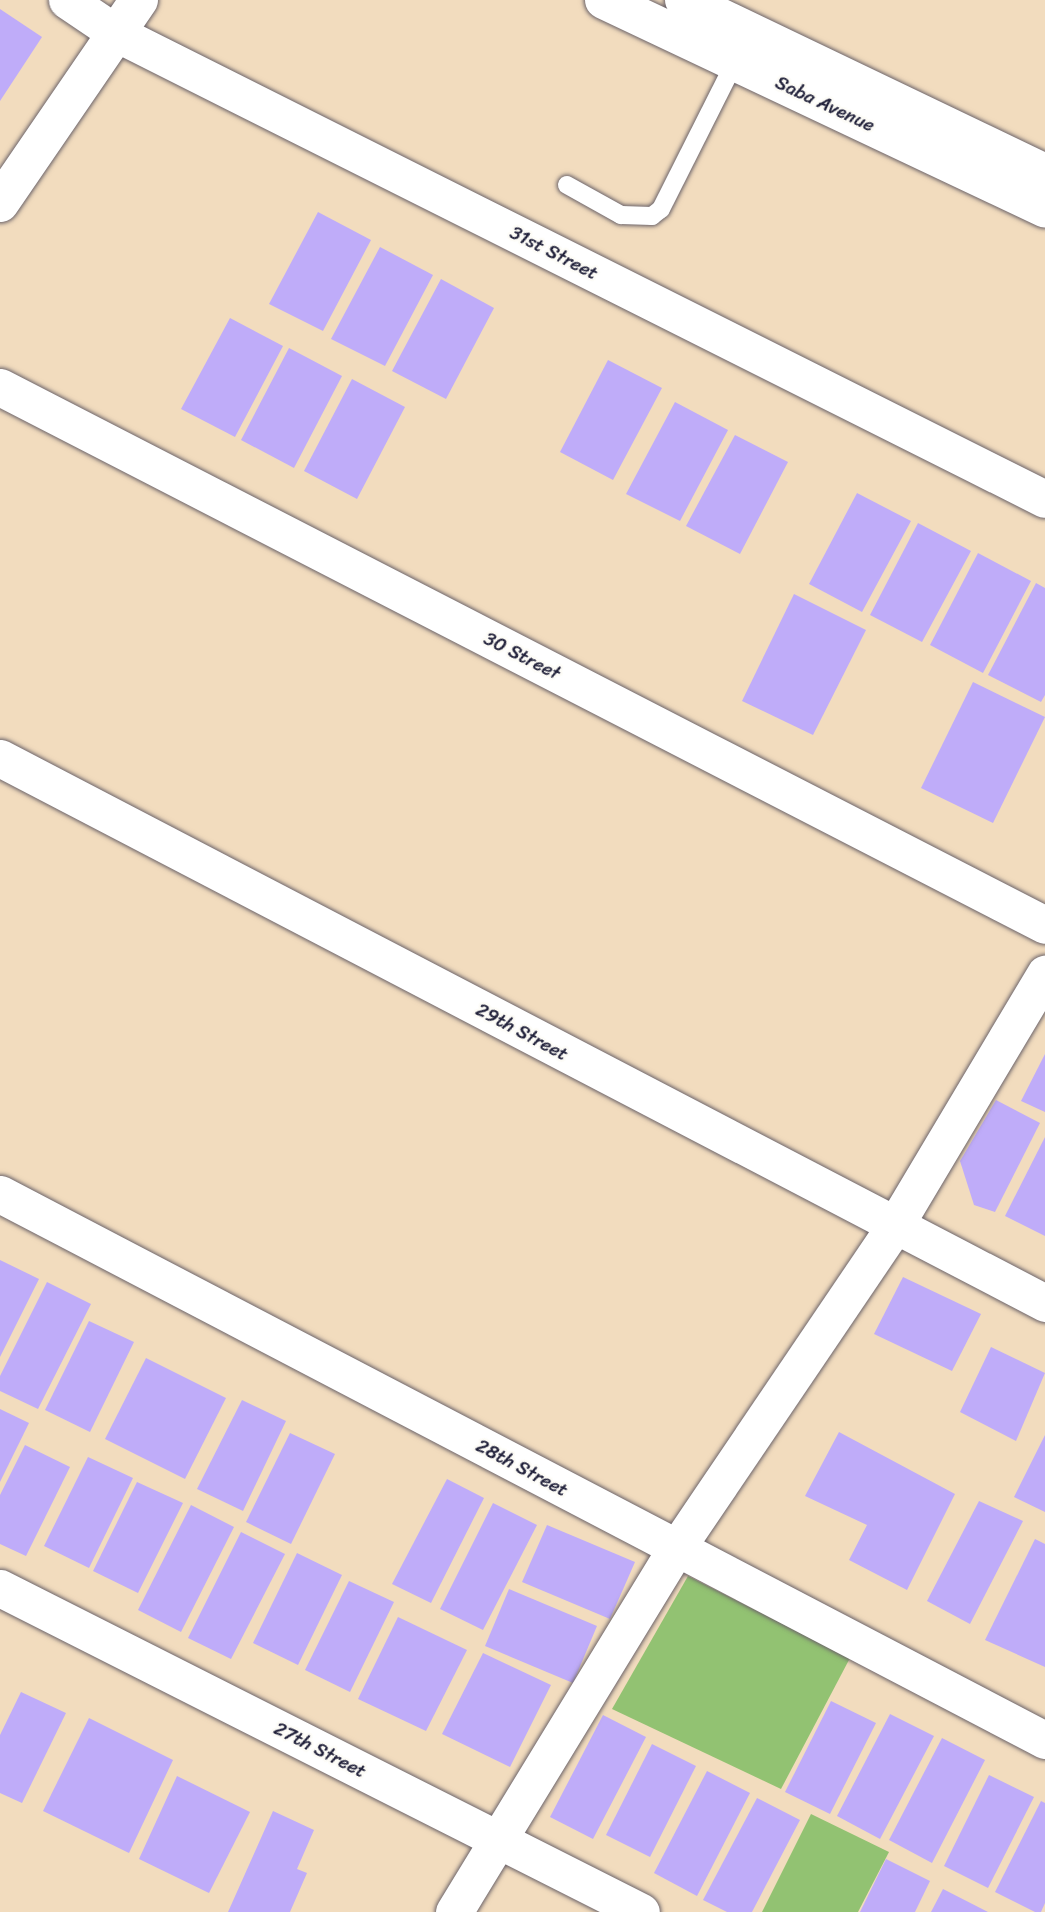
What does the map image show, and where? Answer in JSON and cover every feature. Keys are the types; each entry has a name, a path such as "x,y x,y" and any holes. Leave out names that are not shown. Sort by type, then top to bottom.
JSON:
{"main road":[{"path":"0,203 139,0"},
{"name":"Saba Avenue","path":"604,0 1045,208"},
{"name":"Saba Avenue","path":"684,0 1045,173"}],"street":[{"name":"31st Street","path":"67,0 116,33 1045,499"},
{"name":"30 Street","path":"0,387 1045,925"},
{"name":"29th Street","path":"0,758 894,1227 1045,1303"},
{"path":"454,1912 676,1549 894,1227 1045,974"},
{"name":"28th Street","path":"0,1194 1045,1740"},
{"name":"27th Street","path":"0,1588 641,1912"}],"lane":[{"path":"567,185 621,215 652,216 661,209 735,62"}],"green space":[{"path":"688,1576 850,1658 781,1789 612,1709"},
{"path":"811,1814 889,1852 858,1912 762,1912"}],"building":[{"path":"0,9 42,37 0,101"},
{"path":"318,212 371,240 323,331 269,304"},
{"path":"380,247 433,275 385,366 331,339"},
{"path":"441,279 494,308 446,399 392,371"},
{"path":"230,318 283,346 235,437 181,409"},
{"path":"289,348 342,376 294,468 241,440"},
{"path":"608,360 662,388 613,480 560,452"},
{"path":"352,379 405,407 357,499 304,471"},
{"path":"675,402 728,430 680,521 626,494"},
{"path":"735,435 788,462 740,554 686,526"},
{"path":"857,493 911,521 862,612 809,584"},
{"path":"918,523 971,551 922,642 870,615"},
{"path":"978,553 1031,581 983,673 930,645"},
{"path":"1036,583 1045,588 1045,695 1041,702 988,675"},
{"path":"794,594 866,630 813,735 742,701"},
{"path":"973,682 1045,717 993,823 921,788"},
{"path":"1045,1054 1045,1112 1021,1101"},
{"path":"996,1100 1040,1123 995,1212 974,1205 960,1161"},
{"path":"1045,1137 1045,1236 1005,1216"},
{"path":"0,1260 39,1279 0,1357"},
{"path":"903,1277 981,1314 952,1371 874,1334"},
{"path":"47,1282 91,1304 38,1409 0,1391 0,1376"},
{"path":"89,1321 134,1342 90,1432 45,1410"},
{"path":"991,1347 1045,1373 1016,1441 960,1412"},
{"path":"146,1358 226,1398 185,1479 105,1439"},
{"path":"242,1400 286,1421 243,1511 197,1489"},
{"path":"0,1409 29,1423 0,1482"},
{"path":"839,1432 955,1494 907,1590 849,1560 867,1525 805,1496"},
{"path":"290,1433 335,1454 291,1544 246,1522"},
{"path":"1045,1435 1045,1512 1014,1497"},
{"path":"25,1445 70,1467 26,1556 0,1544 0,1495"},
{"path":"88,1457 133,1478 89,1568 44,1546"},
{"path":"447,1479 484,1498 431,1603 392,1584"},
{"path":"137,1482 183,1503 138,1593 93,1571"},
{"path":"979,1501 1023,1521 970,1624 927,1601"},
{"path":"493,1503 537,1525 483,1630 440,1609"},
{"path":"191,1505 234,1527 181,1632 138,1610"},
{"path":"547,1525 635,1562 610,1619 522,1582"},
{"path":"241,1532 285,1554 231,1659 188,1638"},
{"path":"1035,1539 1045,1544 1045,1667 985,1640"},
{"path":"297,1553 342,1575 298,1665 253,1643"},
{"path":"349,1581 394,1602 350,1692 305,1670"},
{"path":"509,1589 597,1626 573,1683 485,1646"},
{"path":"398,1617 467,1650 426,1731 358,1699"},
{"path":"483,1653 551,1685 510,1767 442,1734"},
{"path":"21,1692 66,1713 22,1803 0,1793 0,1735"},
{"path":"831,1701 876,1723 830,1814 785,1792"},
{"path":"890,1714 934,1736 880,1839 837,1816"},
{"path":"603,1715 646,1737 593,1839 550,1817"},
{"path":"89,1718 173,1760 129,1853 43,1811"},
{"path":"942,1738 985,1760 932,1863 889,1840"},
{"path":"652,1744 696,1766 650,1857 606,1835"},
{"path":"707,1771 750,1793 697,1896 654,1873"},
{"path":"989,1775 1034,1797 988,1888 944,1866"},
{"path":"177,1776 250,1812 209,1893 139,1859"},
{"path":"757,1798 800,1820 752,1912 727,1912 703,1900"},
{"path":"1041,1801 1045,1803 1045,1903 1041,1912 1035,1912 995,1892"},
{"path":"273,1811 314,1830 297,1869 307,1873 290,1912 228,1912"},
{"path":"886,1859 930,1881 915,1912 860,1912"},
{"path":"943,1889 988,1912 931,1912"}]}
